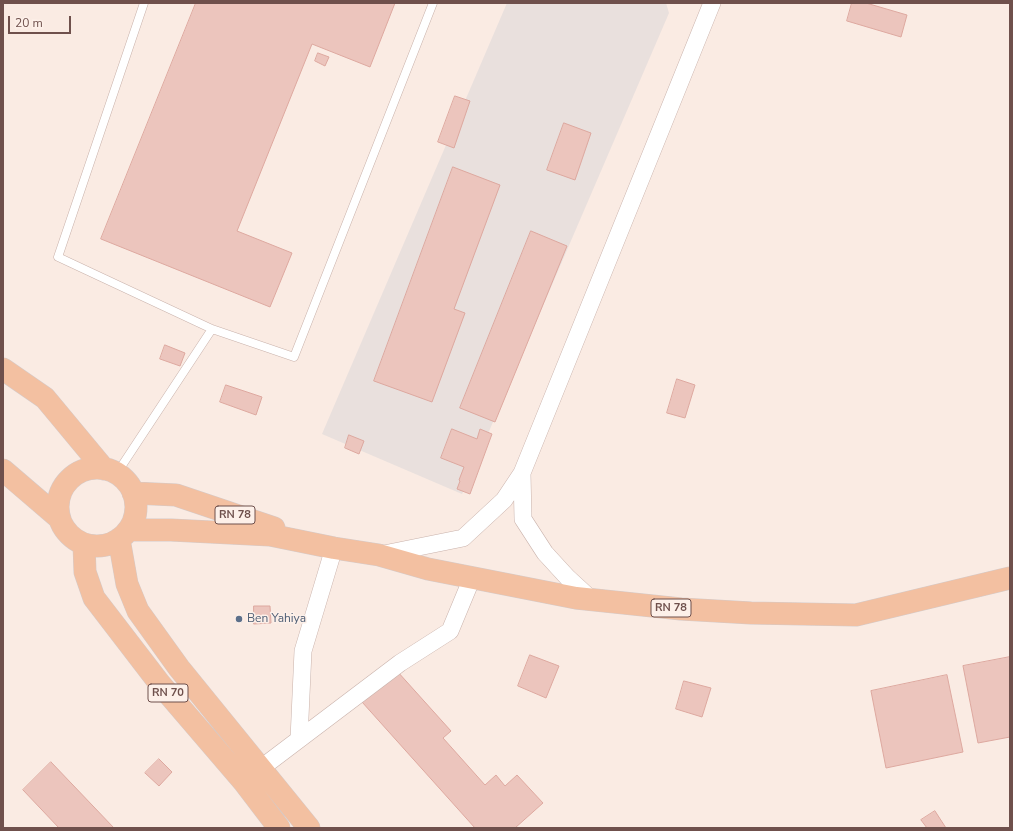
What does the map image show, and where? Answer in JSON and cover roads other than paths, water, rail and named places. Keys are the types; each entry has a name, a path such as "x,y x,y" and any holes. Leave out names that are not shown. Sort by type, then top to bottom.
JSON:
{"main road":[{"path":"3,369 45,398 110,471 126,481 133,493 136,505 134,518 124,534 108,545 96,546 84,544 73,538 65,529 60,518 58,505 61,492 68,481 78,473 91,468 110,471"},
{"path":"3,470 60,518"},
{"name":"RN 78","path":"133,493 176,495 334,548"},
{"name":"RN 78","path":"124,534 171,530 270,535 334,548 379,555 428,569 576,598 681,609 751,613 856,614 932,598 1010,578"},
{"name":"RN 70","path":"124,534 127,584 138,610 252,775 279,828"},
{"name":"RN 70","path":"84,544 85,572 94,598 160,684 252,775 309,828"}],"street":[{"path":"379,555 463,538 504,500 522,473 712,3"},
{"path":"522,473 523,519 545,553 592,600"},
{"path":"299,738 303,651 334,548"},
{"path":"252,775 400,663 450,631 472,578"}],"lane":[{"path":"144,3 58,257 212,329 294,357 433,3"},
{"path":"110,471 212,329"}],"place":[{"name":"Ben Yahiya","path":"239,619"}]}
